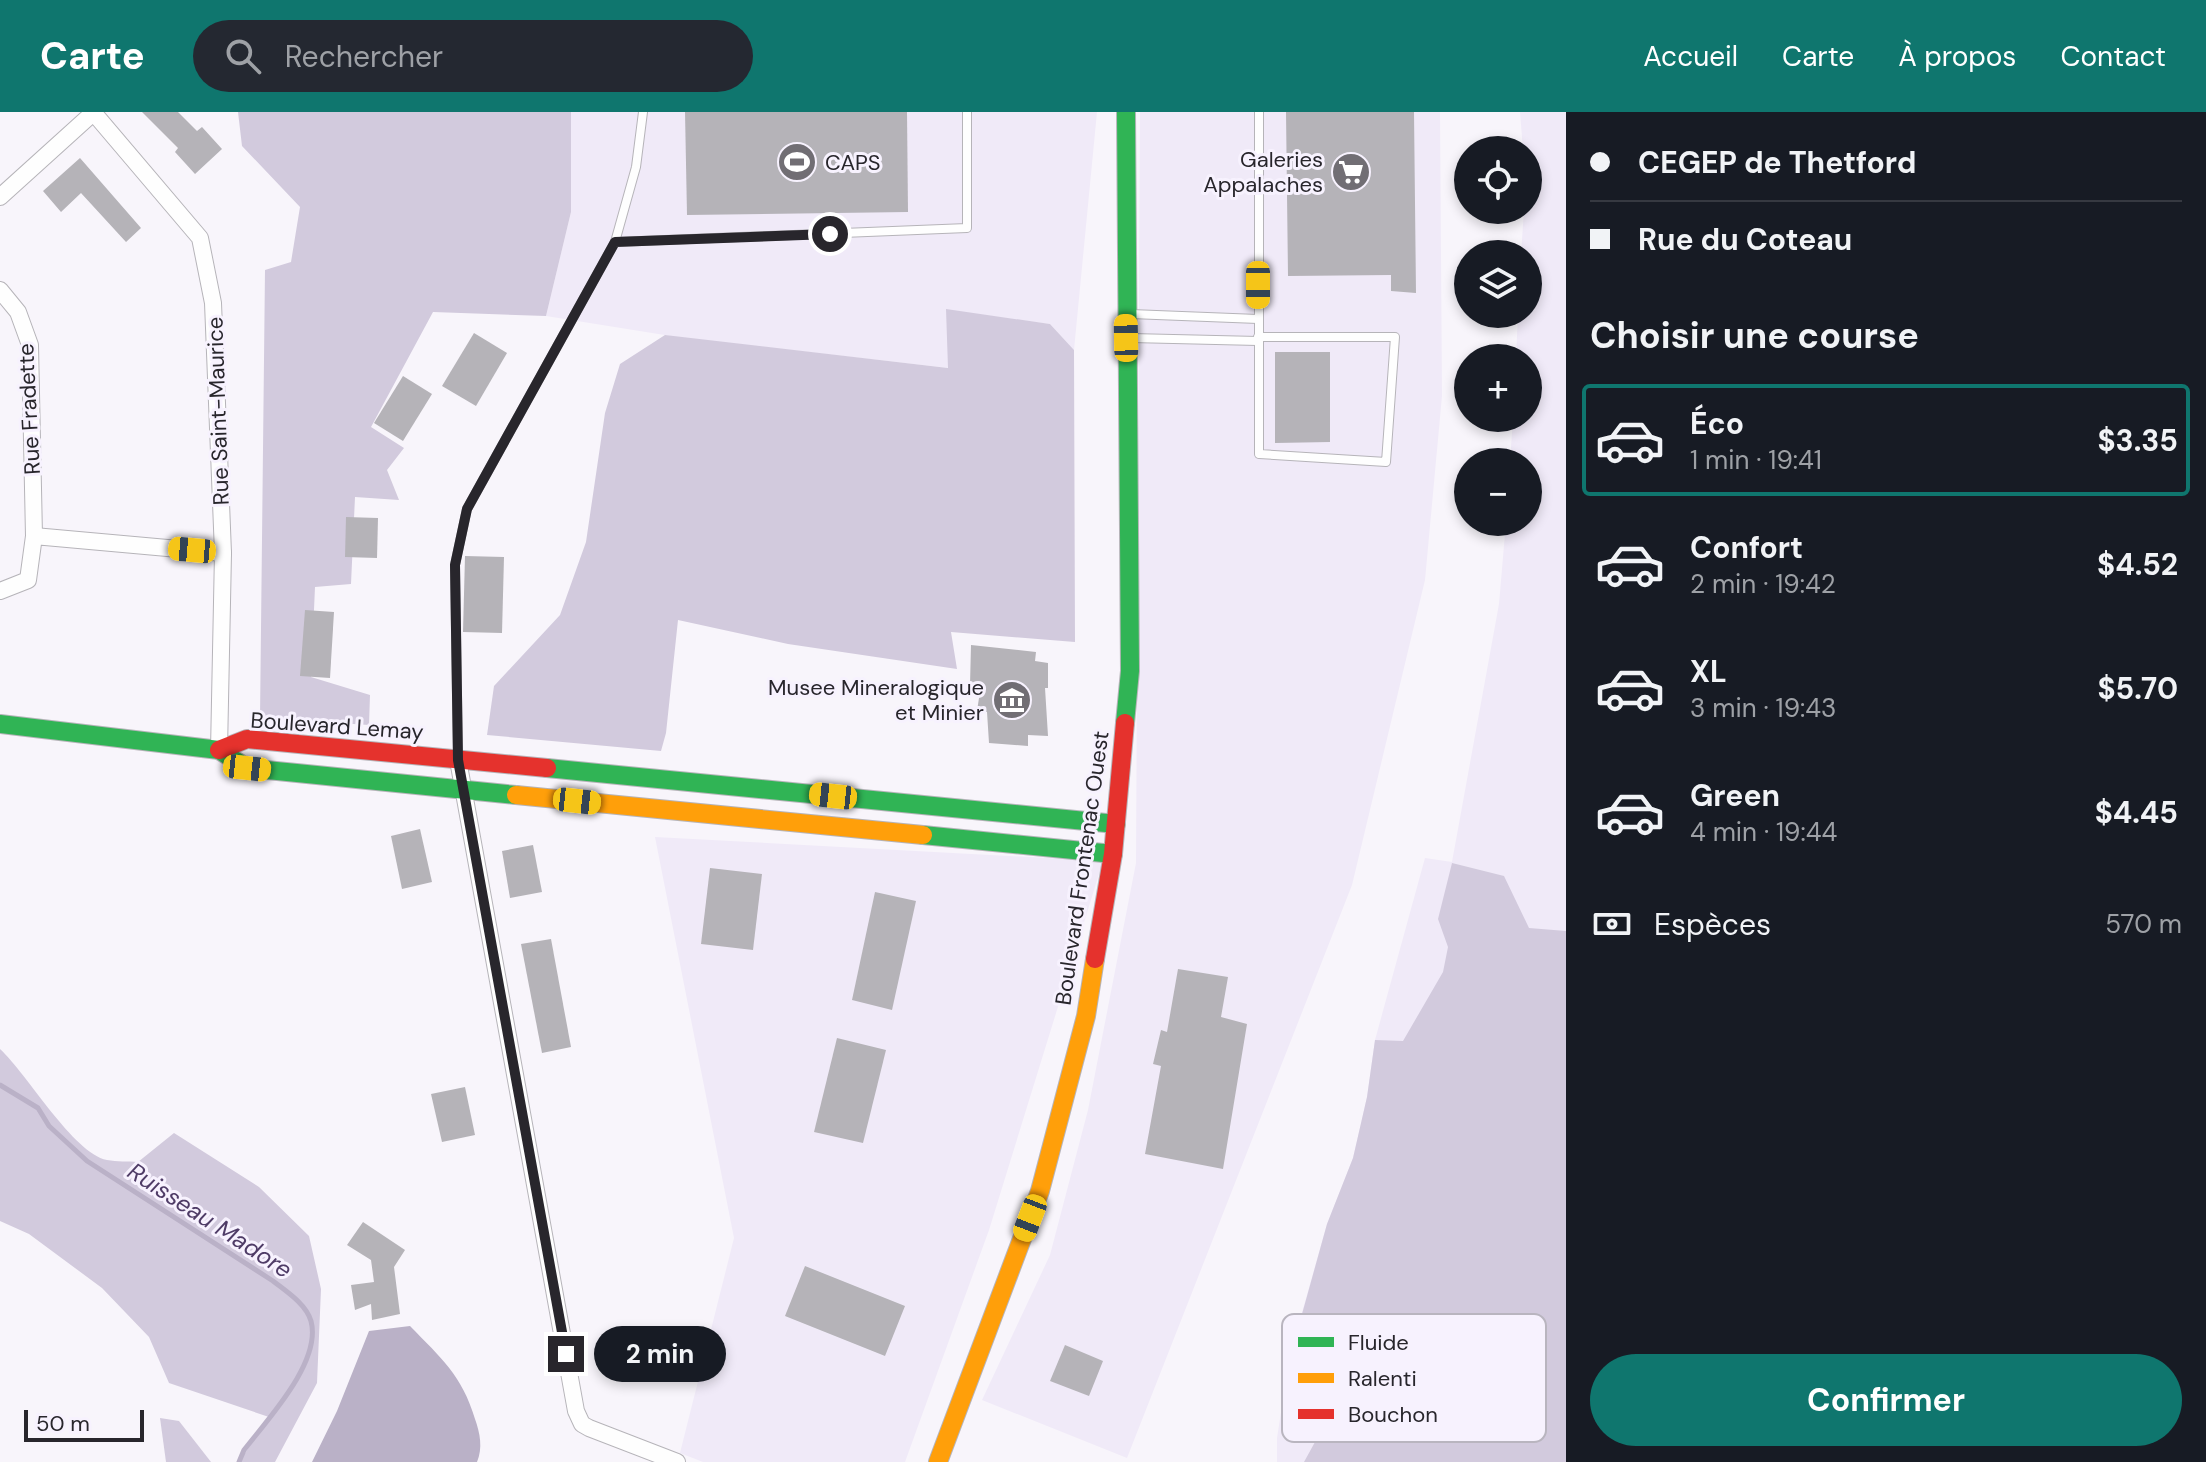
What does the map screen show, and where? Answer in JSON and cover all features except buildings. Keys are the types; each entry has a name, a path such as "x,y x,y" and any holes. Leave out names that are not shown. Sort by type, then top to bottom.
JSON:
{"street":[{"path":"0,197 94,112"},
{"name":"Rue Saint-Maurice","path":"94,112 200,238 213,303 223,553 219,750"},
{"name":"Boulevard Frontenac Ouest","path":"938,1462 1040,1191 1086,1016 1113,854 1130,671 1126,112"},
{"name":"Rue Fradette","path":"0,290 18,312 30,345 34,536 28,580 0,591"},
{"path":"34,536 223,553"},
{"name":"Boulevard Lemay","path":"0,724 219,750 247,768 1113,854"},
{"name":"Boulevard Lemay","path":"219,750 247,739 1116,824"},
{"path":"458,760 576,1411 582,1424 589,1428 677,1462"},
{"path":"691,782 692,813"},
{"path":"947,807 947,838"}],"lane":[{"path":"458,760 455,565 467,509 615,242 636,167 643,112"},
{"path":"615,242 967,228 967,112"},
{"path":"1126,338 1258,339 1395,337 1386,462 1259,454 1258,339 1258,319 1259,112"},
{"path":"1126,314 1258,319"}],"shaded area":[{"path":"238,112 571,112 571,212 546,316 433,312 371,427 404,448 387,470 399,500 355,497 351,584 315,587 311,677 370,695 369,725 260,718 265,270 291,262 300,207 242,146"},
{"path":"571,112 1097,112 1074,350 1050,324 947,310 949,368 677,337 546,316 571,212"},
{"path":"1140,112 1440,112 1442,396 1425,580 1352,885 1127,1458 982,1400 1050,1255 1088,1110 1136,863"},
{"path":"1520,112 1566,112 1566,1462 1277,1462 1282,1406 1282,1442 1546,1442 1546,1314 1302,1314 1327,1224 1353,1158 1367,1097 1375,1040 1425,858 1452,862 1499,604 1505,536 1542,536 1542,448 1511,448 1512,432 1542,432 1542,344 1517,344 1517,328 1542,328 1542,240 1522,240 1523,224 1542,224 1542,136 1522,136"},
{"path":"946,309 1050,324 1074,350 1075,642 951,632 957,669 788,644 678,620 666,733 661,751 487,735 494,686 560,615 586,542 605,413 620,364 665,335 948,368"},
{"path":"655,837 1103,861 989,1230 905,1462 703,1462 680,1453 734,1238"},
{"path":"1452,863 1504,876 1529,928 1566,931 1566,1462 1304,1462 1315,1442 1546,1442 1546,1314 1302,1314 1327,1224 1353,1158 1367,1097 1375,1040 1403,1041 1443,972 1448,947 1438,919"},
{"path":"0,1049 66,1129 94,1154 107,1160 138,1162 174,1133 259,1187 309,1236 321,1289 317,1383 275,1462 239,1462 269,1417 169,1383 149,1337 102,1288 29,1234 0,1221"},
{"path":"410,1326 449,1368 464,1390 479,1435 477,1462 312,1462 337,1411 369,1331"},
{"path":"160,1418 179,1421 211,1462 166,1462"}],"waterway":[{"name":"Ruisseau Madore","path":"0,1085 38,1108 49,1126 87,1161 273,1281 305,1309 311,1321 312,1337 301,1372 244,1450 239,1462"}],"traffic: fast":[{"path":"1125,723 1130,671 1126,112"},
{"path":"0,724 219,750 247,768 516,795"},
{"path":"547,768 1116,824"},
{"path":"923,835 1113,854"}],"traffic: slow":[{"path":"516,795 923,835"},
{"path":"938,1462 1040,1191 1086,1016 1095,959"}],"traffic: jam":[{"path":"1095,959 1113,854 1125,723"},
{"path":"219,750 247,739 547,768"}],"place":[{"name":"CAPS","path":"797,162"},
{"name":"Galeries Appalaches","path":"1351,172"},
{"name":"Musee Mineralogique et Minier","path":"1012,700"}],"route":[{"path":"566,1354 458,760 455,565 467,509 615,242 830,234"}]}
